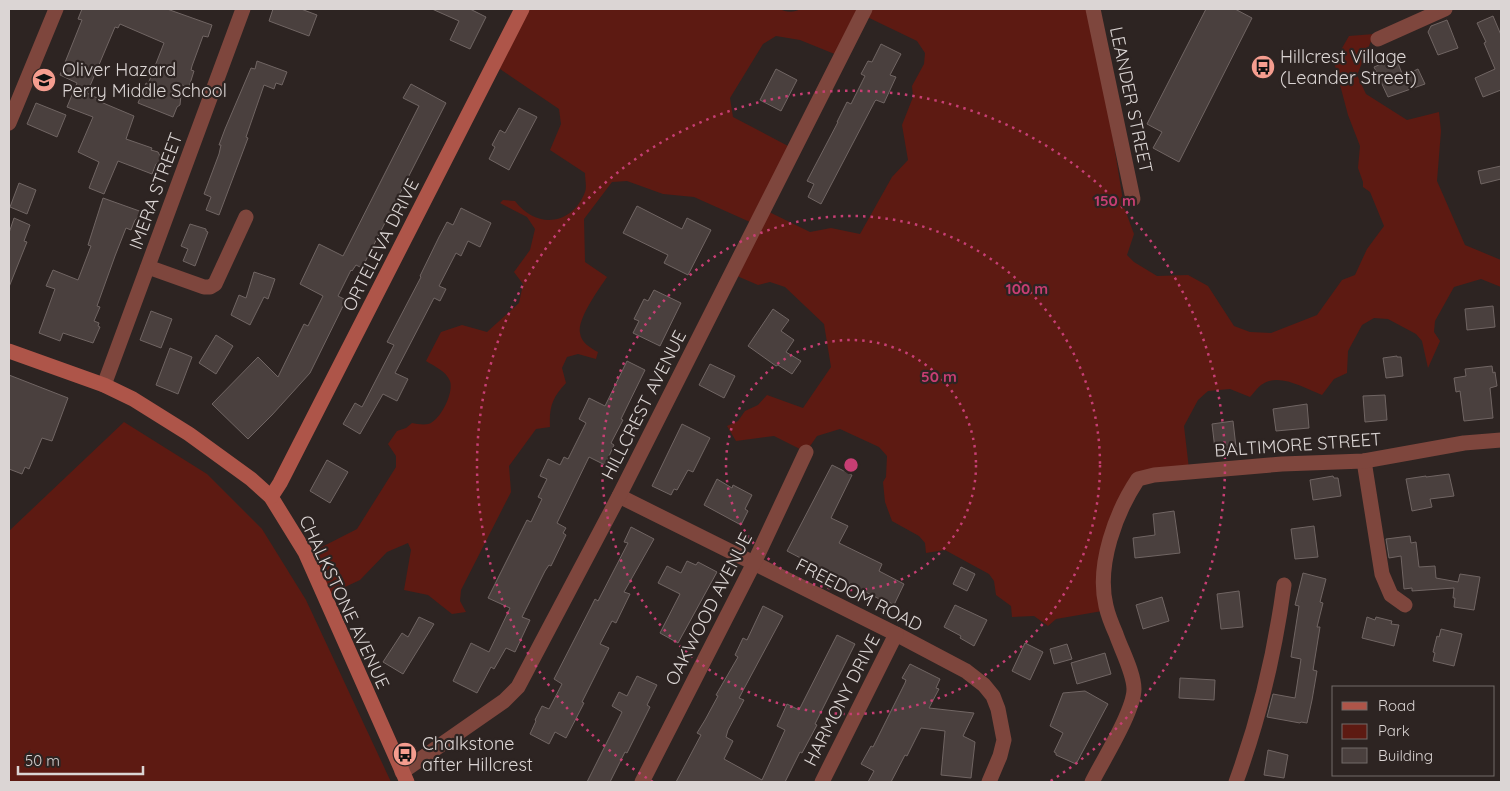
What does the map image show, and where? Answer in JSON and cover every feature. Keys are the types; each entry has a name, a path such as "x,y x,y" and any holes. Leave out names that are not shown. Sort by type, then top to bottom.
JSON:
{"main road":[{"name":"ORTELEVA DRIVE","path":"271,497 386,277 522,9"},
{"name":"CHALKSTONE AVENUE","path":"9,351 104,385 156,412 252,479 271,497 305,552 404,777"}],"street":[{"path":"9,123 56,9"},
{"name":"IMERA STREET","path":"104,385 242,9"},
{"name":"HILLCREST AVENUE","path":"404,777 504,701 518,687 619,496 865,9"},
{"name":"LEANDER STREET","path":"1093,9 1133,199"},
{"path":"1378,39 1446,9"},
{"path":"148,267 204,288 210,288 215,284 246,217"},
{"name":"BALTIMORE STREET","path":"1092,782 1124,719 1133,695 1133,681 1106,606 1104,586 1108,547 1128,495 1138,479 1154,475 1282,464 1364,461 1464,443 1501,440"},
{"name":"OAKWOOD AVENUE","path":"642,782 754,563 806,452"},
{"path":"1364,461 1382,574 1391,595 1405,605"},
{"name":"FREEDOM ROAD","path":"619,496 896,634 966,671 984,685 993,696 1001,723 1004,740 990,782"},
{"path":"1236,782 1265,686 1278,628 1284,585"},
{"name":"HARMONY DRIVE","path":"822,782 896,634"}],"green space":[{"path":"521,9 779,9 790,12 800,9 1097,9 1102,70 1124,207 1134,234 1127,255 1134,262 1157,276 1188,275 1208,286 1234,326 1250,332 1271,333 1317,315 1342,280 1355,275 1367,249 1384,226 1370,192 1363,187 1358,168 1360,146 1348,115 1334,62 1349,36 1374,34 1357,75 1366,94 1407,120 1439,112 1441,131 1437,181 1465,245 1501,260 1501,287 1481,279 1454,287 1435,321 1434,332 1440,341 1428,368 1422,341 1416,334 1388,319 1374,318 1362,325 1348,351 1347,373 1334,379 1322,395 1291,382 1275,380 1261,385 1250,397 1230,389 1208,391 1198,400 1184,426 1189,469 1138,481 1109,545 1108,610 1056,619 1048,626 1034,616 1012,617 1011,606 996,595 994,581 989,574 945,550 926,553 925,543 919,536 892,521 885,502 883,482 886,477 887,456 879,447 840,429 817,436 806,452 774,436 736,441 727,426 738,421 745,411 758,405 767,395 803,408 831,367 824,324 785,287 770,282 758,285 730,273 750,222 694,197 663,194 627,181 612,182 584,219 585,262 607,277 589,304 580,327 580,333 584,342 598,352 596,359 578,354 567,357 562,368 566,383 557,393 552,403 550,427 536,429 509,466 511,492 461,590 460,601 466,612 452,614 428,595 404,590 411,550 408,543 387,552 360,580 330,594 310,553 357,529 396,467 396,456 388,444 397,431 406,428 412,423 428,424 433,422 445,406 450,392 450,381 443,372 426,361 441,332 462,325 487,332 519,303 523,284 514,272 530,250 535,229 527,217 500,203 503,200 515,201 533,216 553,220 572,212 585,192 585,173 550,150 561,124 559,109 494,65","holes":["861,14 917,41 925,53 924,64 912,86 913,97 902,125 908,160 892,177 860,234 831,228 810,232 761,208 788,146 733,117 730,98 763,44 776,36 800,40 837,55"]},
{"path":"124,422 207,474 262,529 306,600 391,782 9,782 9,531"}],"building":[{"path":"82,9 167,9 212,25 208,37 203,36 192,66 191,70 194,71 189,87 182,85 180,105 177,107 173,117 138,103 146,83 148,84 164,43 120,24 118,28 115,27 87,93 97,98 96,100 134,116 126,139 152,148 151,150 158,152 162,160 156,164 152,174 118,161 104,194 89,188 99,162 78,152 93,117 67,107 77,83 60,75 82,20 78,19"},
{"path":"273,9 301,9 317,15 309,36 269,21"},
{"path":"432,9 470,9 486,17 470,49 450,40 459,21"},
{"path":"1206,9 1235,9 1252,18 1179,162 1153,148 1162,132 1147,124"},
{"path":"1493,16 1501,35 1501,90 1483,97 1475,78 1495,69 1477,23"},
{"path":"1447,20 1458,48 1438,55 1428,32 1431,26"},
{"path":"881,44 901,54 890,75 896,77 884,103 875,101 821,204 808,197 814,184 807,181 847,102 851,104 865,76 861,74 868,61 872,62"},
{"path":"1396,58 1403,76 1418,69 1425,84 1388,97 1374,67"},
{"path":"257,61 287,72 282,85 276,83 274,89 264,85 246,137 248,138 219,215 206,210 211,197 204,194 219,154 221,145 219,145 225,129 251,68 255,69"},
{"path":"776,69 797,80 781,111 760,100"},
{"path":"411,84 446,103 362,268 356,265 351,270 338,296 346,300 310,373 248,439 212,404 258,357 278,377 304,324 308,326 323,296 300,284 319,244 343,256 419,106 403,98"},
{"path":"36,103 66,115 57,137 27,124"},
{"path":"519,108 537,117 509,170 489,159 495,147 492,145 500,130 505,133"},
{"path":"1501,166 1501,179 1481,184 1478,171"},
{"path":"19,183 36,190 27,214 10,207"},
{"path":"103,198 145,213 135,220 131,230 126,228 97,306 100,307 94,321 99,323 98,326 100,327 93,343 63,333 60,341 39,333 55,289 46,286 53,270 78,280 91,246 88,245"},
{"path":"637,206 682,229 687,218 711,230 688,275 664,263 668,255 623,233"},
{"path":"461,208 491,223 480,247 468,241 461,256 456,253 439,286 446,289 440,301 434,298 395,373 408,379 397,401 383,394 360,434 343,424 355,403 362,407 394,345 387,342 421,277 439,237 447,222 453,225"},
{"path":"14,218 30,225 24,241 27,242 9,287 9,233"},
{"path":"190,224 206,229 208,232 195,266 183,261 188,249 181,246"},
{"path":"254,272 275,279 268,299 264,297 250,325 231,315 239,295 246,298"},
{"path":"654,290 681,303 660,346 633,333 639,321 634,319 644,299 648,301"},
{"path":"1493,306 1495,327 1467,330 1465,309"},
{"path":"773,309 789,320 781,331 794,340 786,352 801,361 792,374 778,365 776,366 748,346"},
{"path":"151,311 172,319 161,348 140,340"},
{"path":"216,335 233,346 216,374 199,363"},
{"path":"170,348 192,357 178,394 156,385"},
{"path":"1401,357 1403,376 1386,378 1383,358"},
{"path":"627,361 645,370 621,419 623,420 611,443 614,445 605,465 589,457 557,523 566,528 563,533 566,535 522,617 530,620 515,652 506,648 494,669 491,667 477,693 453,681 471,643 489,652 510,608 488,598 527,520 531,522 542,499 538,497 547,479 540,476 548,459 560,465 564,457 568,459 586,423 579,419 589,398 605,406"},
{"path":"710,364 735,376 724,398 699,385"},
{"path":"1492,366 1497,386 1490,388 1493,418 1464,421 1460,391 1456,392 1454,378 1466,376 1465,369"},
{"path":"9,375 68,398 52,441 42,438 29,469 25,467 22,474 9,469"},
{"path":"1385,395 1387,420 1365,422 1363,396"},
{"path":"1307,404 1309,428 1276,431 1273,409"},
{"path":"1233,421 1236,447 1215,449 1212,424"},
{"path":"682,424 710,438 693,472 688,470 677,490 674,489 671,495 652,486"},
{"path":"327,460 348,472 330,503 310,491"},
{"path":"832,465 852,475 831,518 848,526 839,543 882,564 879,571 904,584 894,605 787,551"},
{"path":"1449,474 1454,496 1430,499 1432,507 1412,511 1406,479"},
{"path":"1333,476 1338,478 1341,496 1313,500 1310,480"},
{"path":"717,479 732,488 733,485 752,495 745,509 748,511 741,525 704,505"},
{"path":"1174,511 1180,553 1135,558 1133,538 1155,535 1153,514"},
{"path":"1314,526 1318,557 1295,559 1291,529"},
{"path":"631,527 654,539 624,592 630,594 616,623 612,621 600,644 609,648 582,702 584,703 566,738 555,732 549,744 530,734 535,720 542,706 549,709 562,684 554,679 595,599 598,601 628,543 624,542"},
{"path":"1410,536 1411,543 1416,542 1419,567 1435,566 1436,578 1458,582 1460,574 1480,577 1474,610 1454,607 1454,588 1412,591 1412,588 1404,589 1401,556 1389,558 1386,539"},
{"path":"687,561 696,565 698,562 717,572 678,643 660,633 680,594 658,583 667,566 681,573"},
{"path":"961,567 975,574 967,591 953,584"},
{"path":"1303,573 1326,579 1320,602 1323,603 1317,627 1320,627 1313,670 1317,671 1307,723 1267,717 1273,694 1295,698 1301,659 1291,657 1299,606 1295,605"},
{"path":"1239,591 1243,627 1221,629 1217,594"},
{"path":"1162,597 1169,621 1143,629 1136,605"},
{"path":"955,605 987,620 974,646 944,627"},
{"path":"763,606 783,616 739,698 744,700 728,730 726,737 733,741 724,759 762,780 785,730 777,726 787,704 799,710 837,635 855,644 815,724 817,725 802,753 800,752 785,782 676,782 701,735 697,733 738,657 735,655 743,638 747,640"},
{"path":"419,617 434,624 403,674 383,662 402,633 408,637"},
{"path":"1367,617 1375,620 1376,617 1392,621 1391,624 1399,625 1394,646 1362,638"},
{"path":"1441,629 1462,634 1454,666 1433,661 1437,636 1439,637"},
{"path":"1025,643 1043,652 1030,680 1012,671"},
{"path":"1067,644 1072,659 1054,664 1050,649"},
{"path":"1105,653 1111,674 1077,684 1071,663"},
{"path":"910,664 940,679 936,688 939,689 929,708 974,713 963,736 975,742 971,778 941,775 945,731 921,728 891,782 868,782 874,771 861,764 871,746 873,747 905,683 906,680 902,678"},
{"path":"637,676 657,685 647,705 650,707 610,782 587,782 622,712 612,706 619,692 627,696"},
{"path":"1180,678 1215,680 1214,700 1179,698"},
{"path":"1085,691 1108,704 1076,764 1056,755 1054,752 1063,733 1050,726 1063,693"},
{"path":"1268,750 1288,755 1284,778 1264,775"}],"place":[{"name":"Hillcrest Village (Leander Street)","path":"1263,67"},
{"name":"Oliver Hazard Perry Middle School","path":"44,80"},
{"name":"Chalkstone after Hillcrest","path":"405,754"}]}
